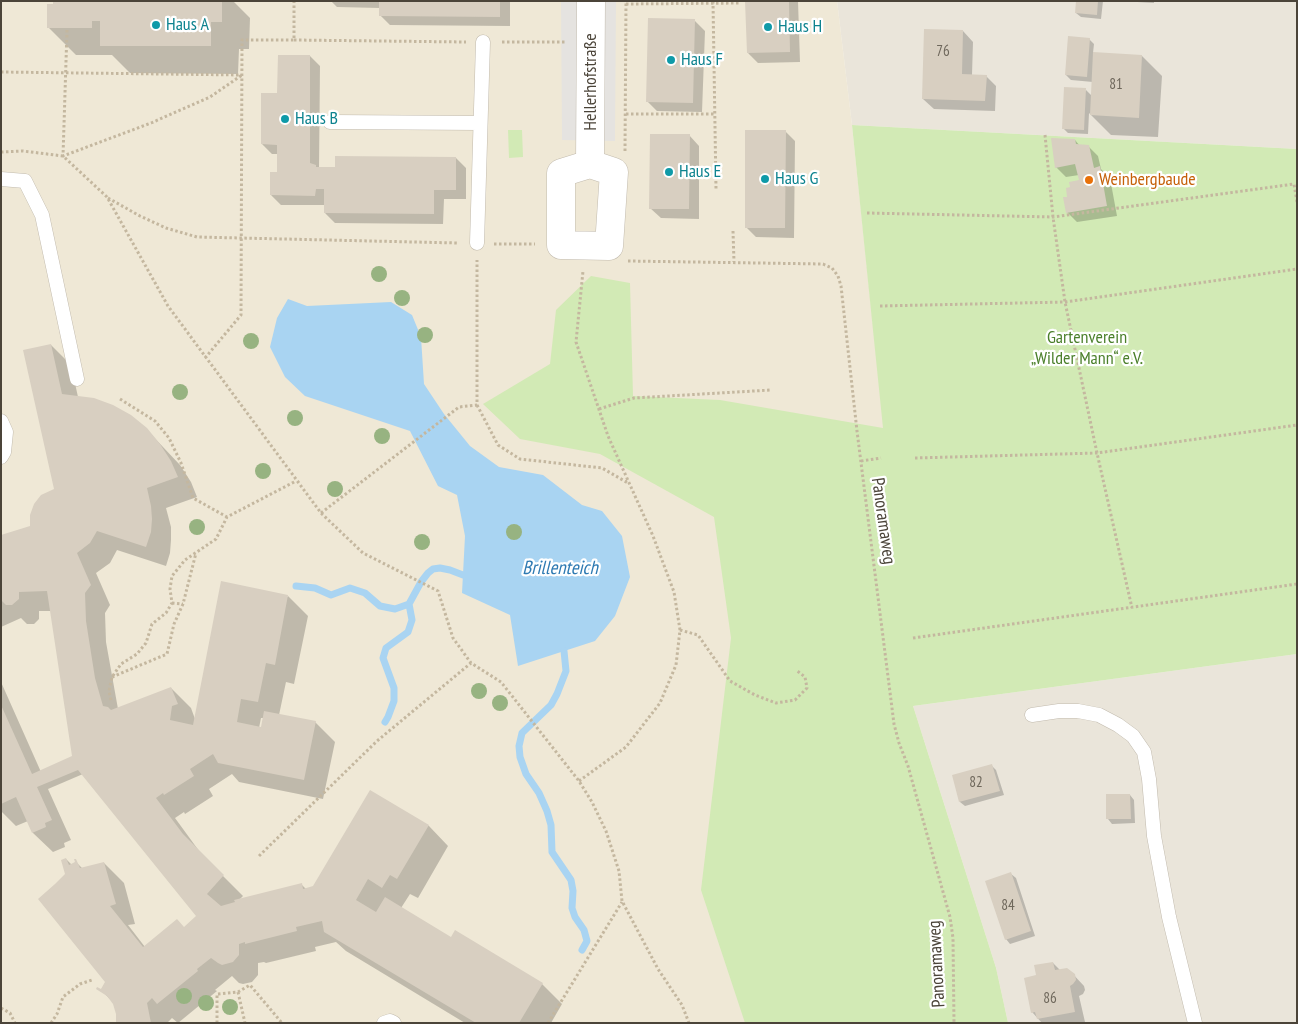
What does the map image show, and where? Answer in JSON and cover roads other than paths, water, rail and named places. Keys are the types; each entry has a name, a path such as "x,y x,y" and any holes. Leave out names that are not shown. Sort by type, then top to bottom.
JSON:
{"street":[{"name":"Hellerhofstraße","path":"590,164 591,1"},
{"path":"590,164 614,172 609,246 573,245 561,173 590,164"}],"lane":[{"path":"477,243 482,42"},
{"path":"330,122 480,123"},
{"path":"1,179 25,181 42,215 77,379"},
{"path":"1,420 6,432 4,452 1,457"},
{"path":"1032,715 1059,711 1078,711 1099,715 1133,736 1144,752 1149,779 1154,836 1169,917 1195,1023"},
{"path":"384,1023 390,1021 394,1023"}],"water":[{"name":"Brillenteich","path":"288,299 307,306 391,302 412,315 421,337 424,384 444,414 470,446 499,467 543,475 582,505 602,511 622,536 630,577 615,616 595,641 518,666 510,615 462,593 465,536 457,495 438,486 410,431 305,396 285,377 270,347 277,318"}],"waterway":[{"path":"296,586 315,588 331,595 350,588 365,593 380,606 395,609 409,604 421,582 433,569 440,568 463,575"},
{"path":"385,722 394,701 394,688 383,658 386,648 408,632 412,620 409,604"},
{"path":"564,651 566,671 557,694 551,705 522,733 519,746 520,757 526,774 539,793 547,811 551,825 552,852 571,880 573,891 572,908 575,917 584,930 587,941 582,950"}],"place":[{"name":"Haus A","path":"156,25"},
{"name":"Haus H","path":"768,27"},
{"name":"Haus F","path":"671,60"},
{"name":"Haus B","path":"285,119"},
{"name":"Haus E","path":"669,172"},
{"name":"Haus G","path":"765,179"},
{"name":"Weinbergbaude","path":"1089,180"}],"park label":[{"name":"Gartenverein „Wilder Mann“ e.V.","path":"1087,348"}]}
